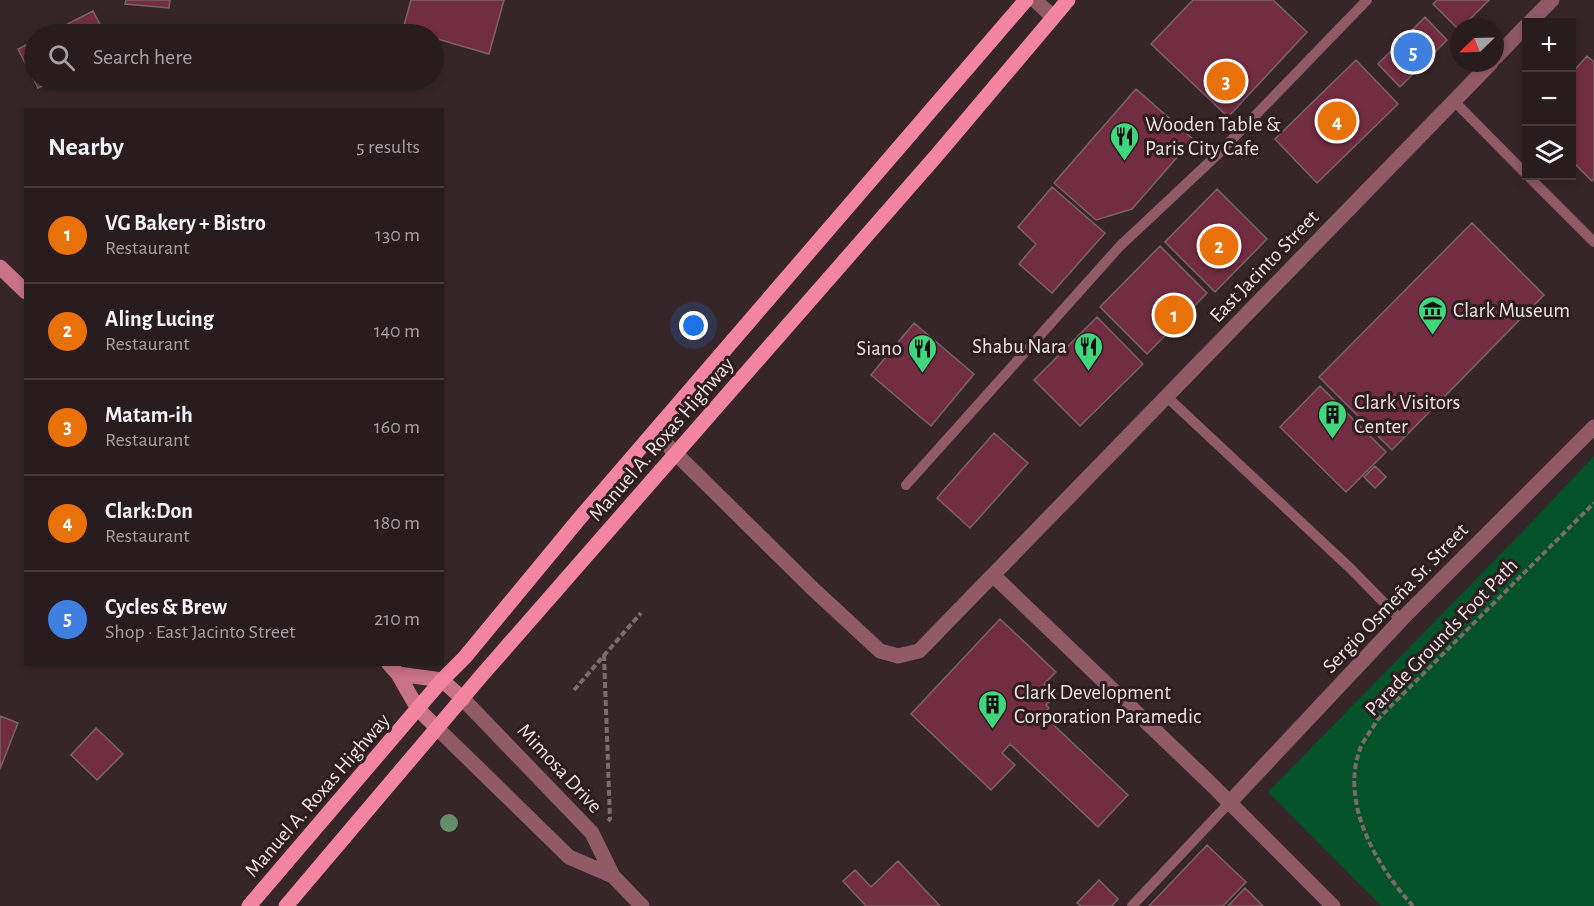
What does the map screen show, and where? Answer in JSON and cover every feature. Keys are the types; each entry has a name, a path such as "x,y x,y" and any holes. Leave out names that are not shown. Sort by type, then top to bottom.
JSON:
{"main road":[{"name":"Manuel A. Roxas Highway","path":"249,906 442,680 465,657 654,432 1026,0"},
{"name":"Manuel A. Roxas Highway","path":"286,906 437,728 944,147 1068,0"}],"street":[{"path":"1035,0 1053,17"},
{"path":"1534,18 1551,0"},
{"path":"1504,49 1522,31"},
{"name":"East Jacinto Street","path":"654,432 880,651 898,656 919,651 1482,72"},
{"path":"0,267 24,290"},
{"name":"Sergio Osmeña Sr. Street","path":"1230,802 1401,620 1594,427"},
{"path":"994,576 1230,802 1333,906"},
{"path":"393,669 442,680 463,699"},
{"path":"393,669 418,709 437,728"},
{"name":"Mimosa Drive","path":"463,699 592,833 613,876 642,906"},
{"name":"Mimosa Drive","path":"437,728 569,857 613,876"}],"lane":[{"path":"906,485 1120,246 1217,155 1367,0"},
{"path":"1454,101 1522,170"},
{"path":"1532,180 1594,242"},
{"path":"1167,397 1350,568 1401,620"},
{"path":"1132,906 1230,802"}],"path":[{"name":"Parade Grounds Foot Path","path":"1413,906 1379,864 1362,826 1353,784 1359,751 1377,720 1594,503"},
{"path":"574,690 641,613"},
{"path":"595,839 610,819 604,655"}],"green space":[{"path":"1594,456 1594,906 1381,906 1268,792"}],"building":[{"path":"126,0 170,0 169,8 125,4"},
{"path":"411,0 504,0 489,54 444,41 444,24 404,24"},
{"path":"1193,0 1273,0 1307,32 1228,117 1151,44"},
{"path":"1437,0 1489,0 1471,18 1450,18 1450,21 1433,4"},
{"path":"93,11 100,24 68,24"},
{"path":"1425,17 1447,40 1400,87 1378,64"},
{"path":"24,46 24,61 18,49"},
{"path":"1587,56 1594,62 1594,178 1592,181 1576,165 1576,68"},
{"path":"1356,60 1398,104 1317,183 1275,139"},
{"name":"Wooden Table & Paris City Cafe","path":"1136,89 1193,139 1132,209 1096,220 1054,183"},
{"path":"1052,187 1105,233 1052,293 1019,264 1036,244 1018,227"},
{"path":"1217,189 1267,239 1215,292 1165,242"},
{"name":"Clark Museum","path":"1472,223 1544,295 1392,450 1319,377"},
{"path":"1160,246 1207,293 1147,354 1100,307"},
{"name":"Shabu Nara","path":"1097,317 1143,364 1080,426 1034,380"},
{"name":"Siano","path":"914,323 974,374 931,426 871,375"},
{"name":"Clark Visitors Center","path":"1320,386 1386,452 1346,492 1280,427"},
{"path":"994,433 1028,463 970,528 937,498"},
{"path":"1375,466 1386,477 1375,488 1364,477"},
{"name":"Clark Development Corporation Paramedic","path":"1000,619 1056,672 1044,684 1056,695 1046,705 1049,708 1043,715 1128,795 1098,827 1010,744 1002,753 1015,765 991,790 911,714"},
{"path":"0,716 18,723 0,769"},
{"path":"96,728 123,754 97,780 71,755"},
{"path":"1207,845 1246,882 1223,906 1149,906"},
{"path":"898,861 940,906 866,906 843,881 855,870 871,887"},
{"path":"1099,880 1118,899 1112,906 1081,906 1077,903"},
{"path":"1245,888 1263,906 1228,906"}],"place":[{"name":"Cycles & Brew","path":"1413,52"},
{"name":"Matam-ih","path":"1226,81"},
{"name":"Clark:Don","path":"1337,121"},
{"name":"Wooden Table & Paris City Cafe","path":"1124,162"},
{"name":"Aling Lucing","path":"1219,246"},
{"name":"VG Bakery + Bistro","path":"1174,315"},
{"name":"Clark Museum","path":"1432,336"},
{"name":"Shabu Nara","path":"1088,372"},
{"name":"Siano","path":"923,374"},
{"name":"Clark Visitors Center","path":"1333,440"},
{"name":"Clark Development Corporation Paramedic","path":"993,730"}]}
